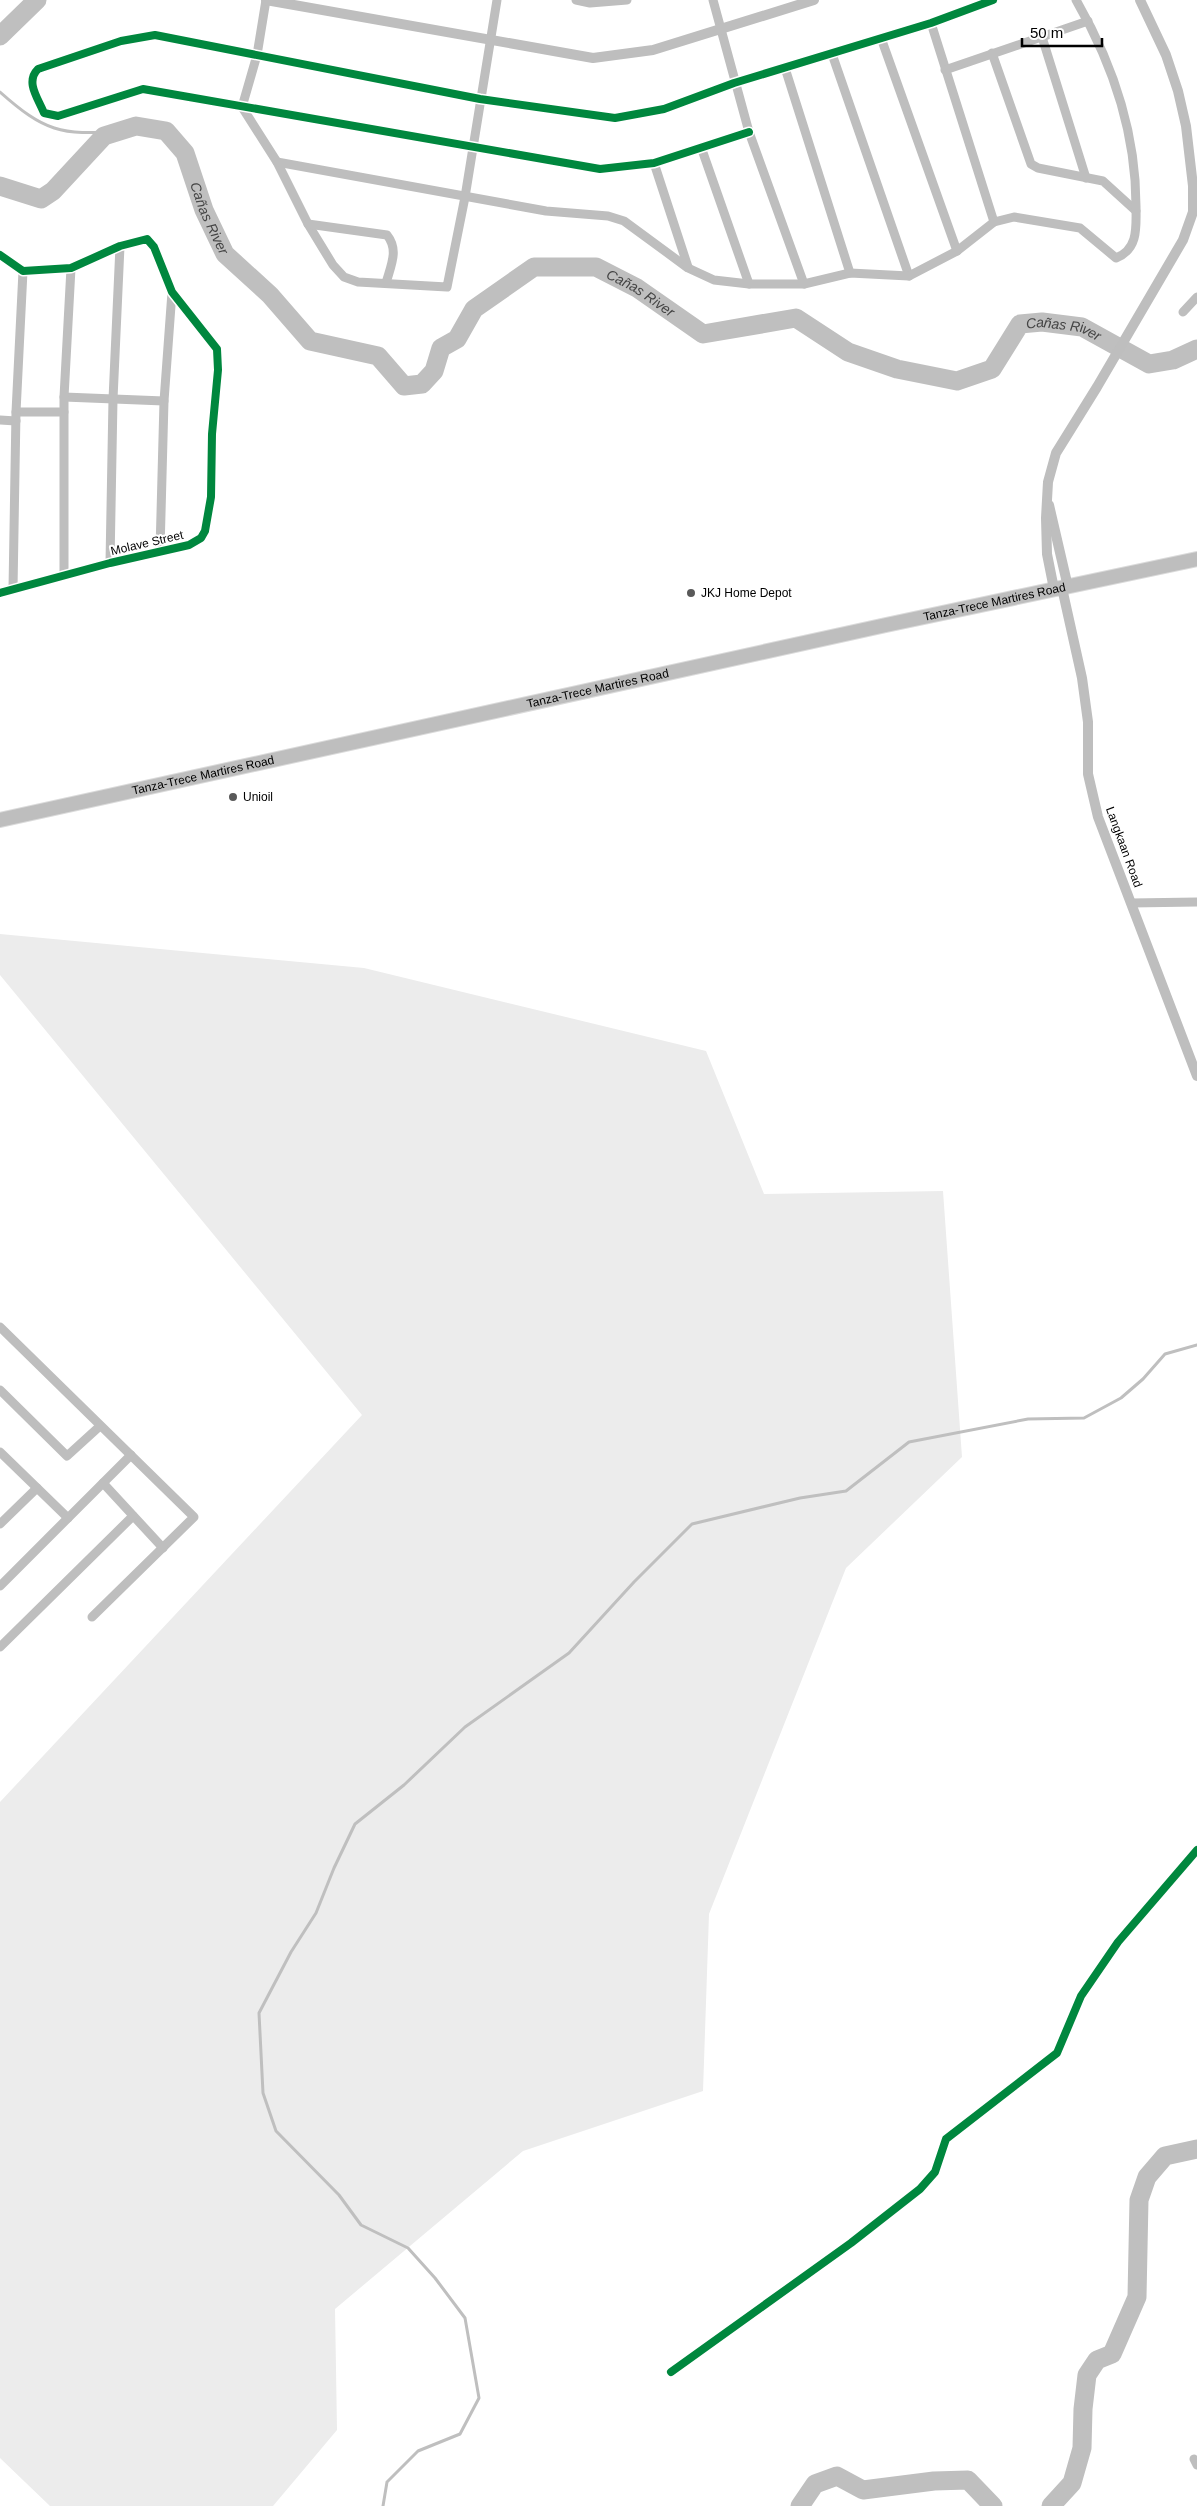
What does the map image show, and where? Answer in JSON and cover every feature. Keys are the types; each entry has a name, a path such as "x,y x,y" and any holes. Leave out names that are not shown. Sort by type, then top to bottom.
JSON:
{"main road":[{"name":"Tanza-Trece Martires Road","path":"0,820 1197,559"}],"street":[{"path":"498,0 491,40 480,99 465,197 447,287 386,282 358,282 344,277 333,265 308,224 277,162 242,107 257,56 266,0 491,40 586,57 606,57 652,50 814,0"},
{"path":"576,0 627,0"},
{"path":"713,0 722,29 734,83 749,132 804,284"},
{"path":"749,132 654,163 600,168 143,89 58,116 44,112 31,82 32,75 38,69 121,41 156,35 480,99 615,118 664,109 734,83 931,23 993,0"},
{"path":"277,162 546,211 608,216 624,221 688,268 714,280 748,284 804,284 850,273 909,276 956,251 994,222 1014,217 1080,228 1116,258 1122,255 1137,236 1136,180 1127,118 1109,66 1076,0"},
{"path":"1061,588 1049,567 1046,554 1048,482 1056,453 1097,387 1182,240 1193,212 1193,186 1186,126 1178,91 1166,55 1140,0"},
{"path":"945,70 1088,21"},
{"path":"931,23 994,222"},
{"path":"1042,36 1086,178"},
{"path":"881,38 956,251"},
{"path":"832,54 909,276"},
{"path":"992,54 1031,164 1038,168 1103,181 1136,211"},
{"path":"785,68 850,273"},
{"path":"701,147 748,284"},
{"path":"654,163 688,268"},
{"path":"308,224 387,234 393,242 395,251 386,282"},
{"path":"0,255 23,271 71,268 120,246 147,239 154,247 172,292 164,401 160,551"},
{"path":"110,563 113,399 120,246"},
{"path":"64,575 64,397 71,268"},
{"path":"13,589 16,416 23,271"},
{"name":"Molave Street","path":"0,593 196,542 201,538 207,524 211,497 212,434 218,370 217,349 172,292"},
{"path":"1183,312 1197,297"},
{"path":"64,397 164,401"},
{"path":"0,420 16,416 64,412"},
{"path":"1048,504 1052,510 1063,564 1061,588"},
{"path":"1049,567 1063,564"},
{"name":"Langkaan Road","path":"1061,588 1082,678 1088,722 1088,774 1098,817 1197,1076"},
{"path":"1131,903 1197,902"},
{"path":"0,1327 194,1517 92,1616"},
{"path":"0,1390 68,1456 100,1426"},
{"path":"0,1586 131,1455"},
{"path":"2,1456 68,1518"},
{"path":"103,1483 163,1548"},
{"path":"0,1524 37,1488"},
{"path":"0,1647 133,1516"},
{"path":"671,2372 851,2243 920,2189 935,2172 946,2139 1057,2053 1081,1996 1118,1942 1197,1850"}],"shaded area":[{"path":"0,934 364,968 706,1051 764,1194 943,1191 962,1457 846,1568 709,1914 703,2091 523,2151 335,2309 337,2430 273,2506 50,2506 0,2458 0,1802 362,1415 0,975"}],"waterway":[{"path":"0,36 37,0"},
{"path":"0,92 29,115 54,128 82,132 119,131"},
{"name":"Cañas River","path":"0,186 41,199 53,191 104,136 136,126 166,131 185,153 204,210 225,254 270,295 310,341 378,356 404,386 422,384 434,371 441,348 457,339 474,309 534,267 596,267 637,288 703,334 796,318 848,352 897,369 957,381 992,369 1020,324 1042,322 1082,327 1149,364 1173,360 1197,349"},
{"path":"383,2506 387,2482 418,2451 460,2434 479,2398 465,2318 435,2278 408,2248 361,2225 339,2195 276,2131 263,2093 259,2013 291,1952 316,1913 334,1868 355,1824 404,1785 465,1727 569,1653 634,1582 692,1524 800,1498 846,1491 909,1442 1028,1419 1084,1418 1121,1398 1143,1379 1165,1354 1197,1345"},
{"path":"1051,2506 1072,2483 1082,2448 1083,2409 1087,2375 1097,2360 1112,2354 1137,2297 1139,2200 1147,2177 1165,2156 1197,2149"},
{"path":"800,2506 815,2484 837,2476 863,2490 934,2481 968,2480 993,2506"}],"cycle path":[{"path":"749,132 654,163 600,169 143,89 58,116 44,113 34,90 33,79 38,69 121,41 155,35 480,99 615,118 664,109 734,83 931,23 993,0"},
{"path":"0,255 23,271 71,268 120,246 147,239 154,247 172,292 217,349 218,370 212,434 211,497 205,531 201,538 189,545 110,563 0,593"},
{"path":"671,2372 851,2243 920,2189 935,2172 946,2139 1057,2053 1081,1996 1118,1942 1197,1850"}],"place":[{"name":"JKJ Home Depot","path":"691,593"},
{"name":"Unioil","path":"233,797"}]}
